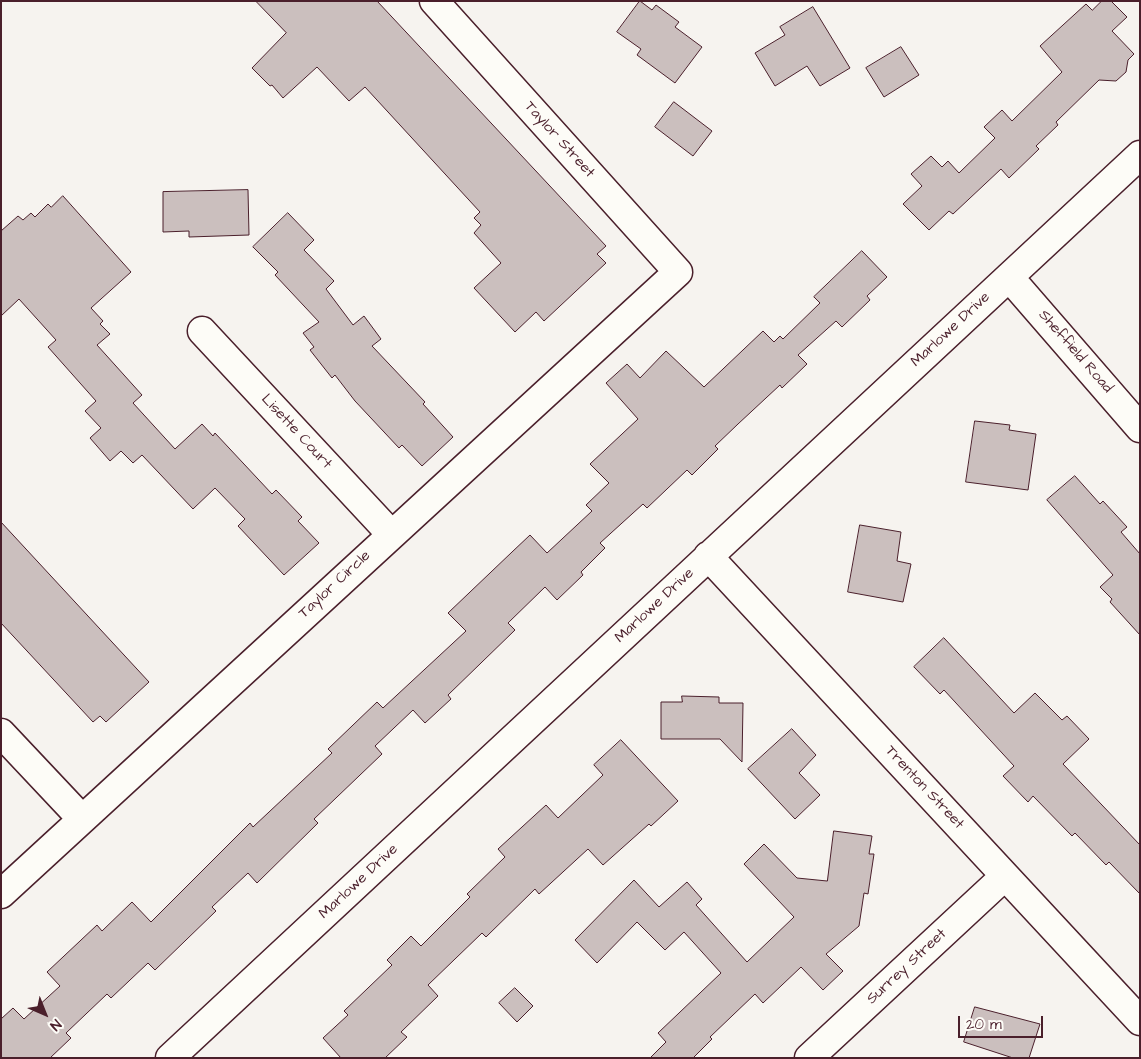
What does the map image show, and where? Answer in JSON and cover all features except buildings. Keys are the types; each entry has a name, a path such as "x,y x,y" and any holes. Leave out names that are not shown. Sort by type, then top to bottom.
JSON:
{"street":[{"name":"Taylor Street","path":"434,1 678,272 671,278"},
{"name":"Marlowe Drive","path":"170,1058 1140,155"},
{"name":"Sheffield Road","path":"1010,277 1140,428"},
{"name":"Taylor Circle","path":"1,894 671,278"},
{"name":"Lisette Court","path":"202,331 391,534"},
{"name":"Trenton Street","path":"708,556 1140,1021"},
{"path":"1,733 82,819"},
{"name":"Surrey Street","path":"809,1058 1005,876"}]}
